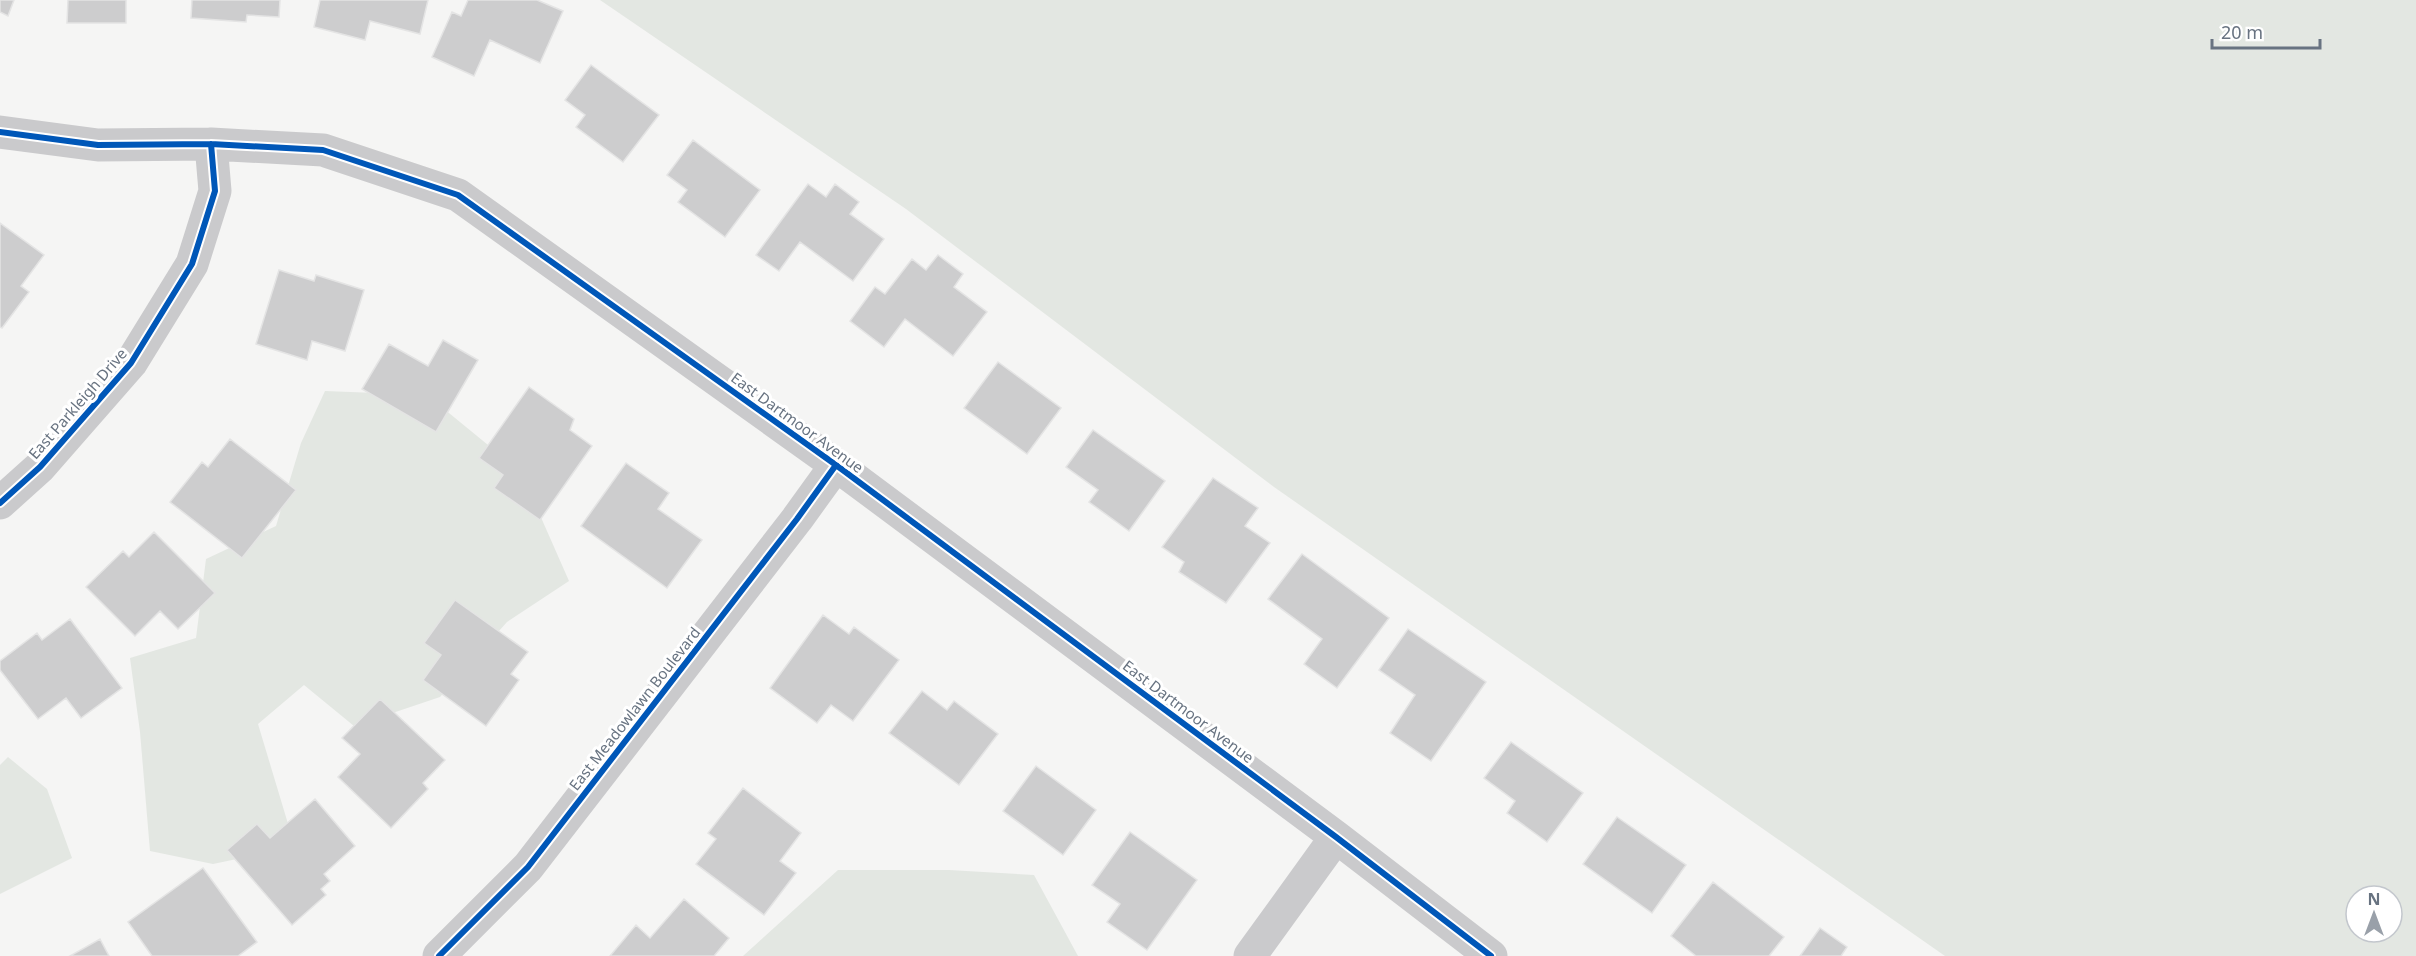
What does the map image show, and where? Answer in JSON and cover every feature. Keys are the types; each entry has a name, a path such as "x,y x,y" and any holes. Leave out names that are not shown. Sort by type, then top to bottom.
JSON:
{"street":[{"name":"East Dartmoor Avenue","path":"0,132 98,145 212,144 323,150 458,195 836,465 1336,837 1491,956"},
{"name":"East Parkleigh Drive","path":"0,503 40,467 131,363 192,264 215,191 212,144"},
{"name":"East Meadowlawn Boulevard","path":"439,956 528,867 797,519 836,465"},
{"path":"1250,956 1336,837"}],"shaded area":[{"path":"600,0 2416,0 2416,956 1945,956 1274,487 906,209"},
{"path":"325,391 427,395 521,472 569,581 507,622 440,697 354,726 304,685 258,724 295,847 213,864 150,851 140,732 130,658 196,638 206,559 276,526 301,443"},
{"path":"8,757 47,789 72,858 0,894 0,765"},
{"path":"838,870 949,870 1034,875 1078,956 743,956"}],"building":[{"path":"0,0 14,0 8,16 0,12"},
{"path":"68,0 126,0 126,23 67,23"},
{"path":"192,0 280,0 279,17 247,15 246,22 191,18"},
{"path":"320,0 428,0 420,34 370,21 365,40 314,27"},
{"path":"468,0 537,0 563,11 540,63 490,40 474,76 432,57 452,12 461,16"},
{"path":"591,65 659,115 623,162 576,127 585,115 565,100"},
{"path":"693,140 760,190 725,237 678,202 687,190 667,175"},
{"path":"808,184 826,197 835,184 859,202 850,214 884,239 853,281 800,242 779,271 756,255"},
{"path":"0,223 44,255 21,286 29,292 2,328 0,327"},
{"path":"938,255 963,274 954,287 987,312 953,356 905,319 884,347 850,321 875,287 885,294 912,259 926,270"},
{"path":"279,270 314,281 316,275 364,290 345,351 312,341 307,360 256,344"},
{"path":"443,340 478,360 436,432 362,389 389,344 428,366"},
{"path":"998,362 1061,408 1027,454 964,408"},
{"path":"529,387 574,419 570,430 592,446 540,520 494,488 503,475 479,458"},
{"path":"1093,430 1165,481 1129,531 1089,502 1098,490 1066,467"},
{"path":"230,439 296,490 242,558 170,502 202,462 208,467"},
{"path":"626,463 669,493 658,509 702,540 667,588 581,526"},
{"path":"1213,478 1258,508 1245,526 1270,543 1226,603 1179,572 1184,562 1162,547"},
{"path":"154,532 215,593 178,629 160,611 135,636 86,587 123,551 129,557"},
{"path":"1302,554 1389,618 1337,688 1304,664 1322,639 1268,599"},
{"path":"455,600 528,652 511,674 519,680 486,726 423,680 441,655 424,643"},
{"path":"823,615 849,634 854,627 899,660 853,721 831,705 817,723 770,688"},
{"path":"70,619 122,688 81,718 66,698 38,719 0,670 0,661 37,633 42,640"},
{"path":"1408,629 1486,682 1431,761 1390,733 1415,695 1379,670"},
{"path":"922,691 947,710 954,701 998,734 959,785 889,733"},
{"path":"380,699 445,760 423,783 428,789 391,828 338,777 360,754 342,738"},
{"path":"1511,742 1583,793 1547,842 1507,813 1515,801 1484,778"},
{"path":"1036,766 1096,810 1063,855 1003,811"},
{"path":"743,788 801,833 780,861 796,873 764,915 696,864 716,839 708,833"},
{"path":"315,799 355,846 324,874 330,881 321,889 326,895 292,925 227,850 257,824 270,838"},
{"path":"1617,817 1686,865 1652,913 1583,864"},
{"path":"1130,832 1197,880 1147,950 1107,922 1120,904 1092,885"},
{"path":"203,868 257,942 238,956 152,956 128,922"},
{"path":"1713,882 1784,937 1769,956 1696,956 1671,936"},
{"path":"684,899 729,938 714,956 610,956 636,925 650,938"},
{"path":"1820,928 1847,947 1841,956 1800,956"},
{"path":"100,939 109,956 70,956"}],"cycle path":[{"path":"0,132 98,145 211,144 323,150 458,195 836,465 1336,837 1491,956"},
{"path":"0,503 40,467 131,363 192,264 215,191 211,144"},
{"path":"439,956 528,867 797,519 836,465"}]}
